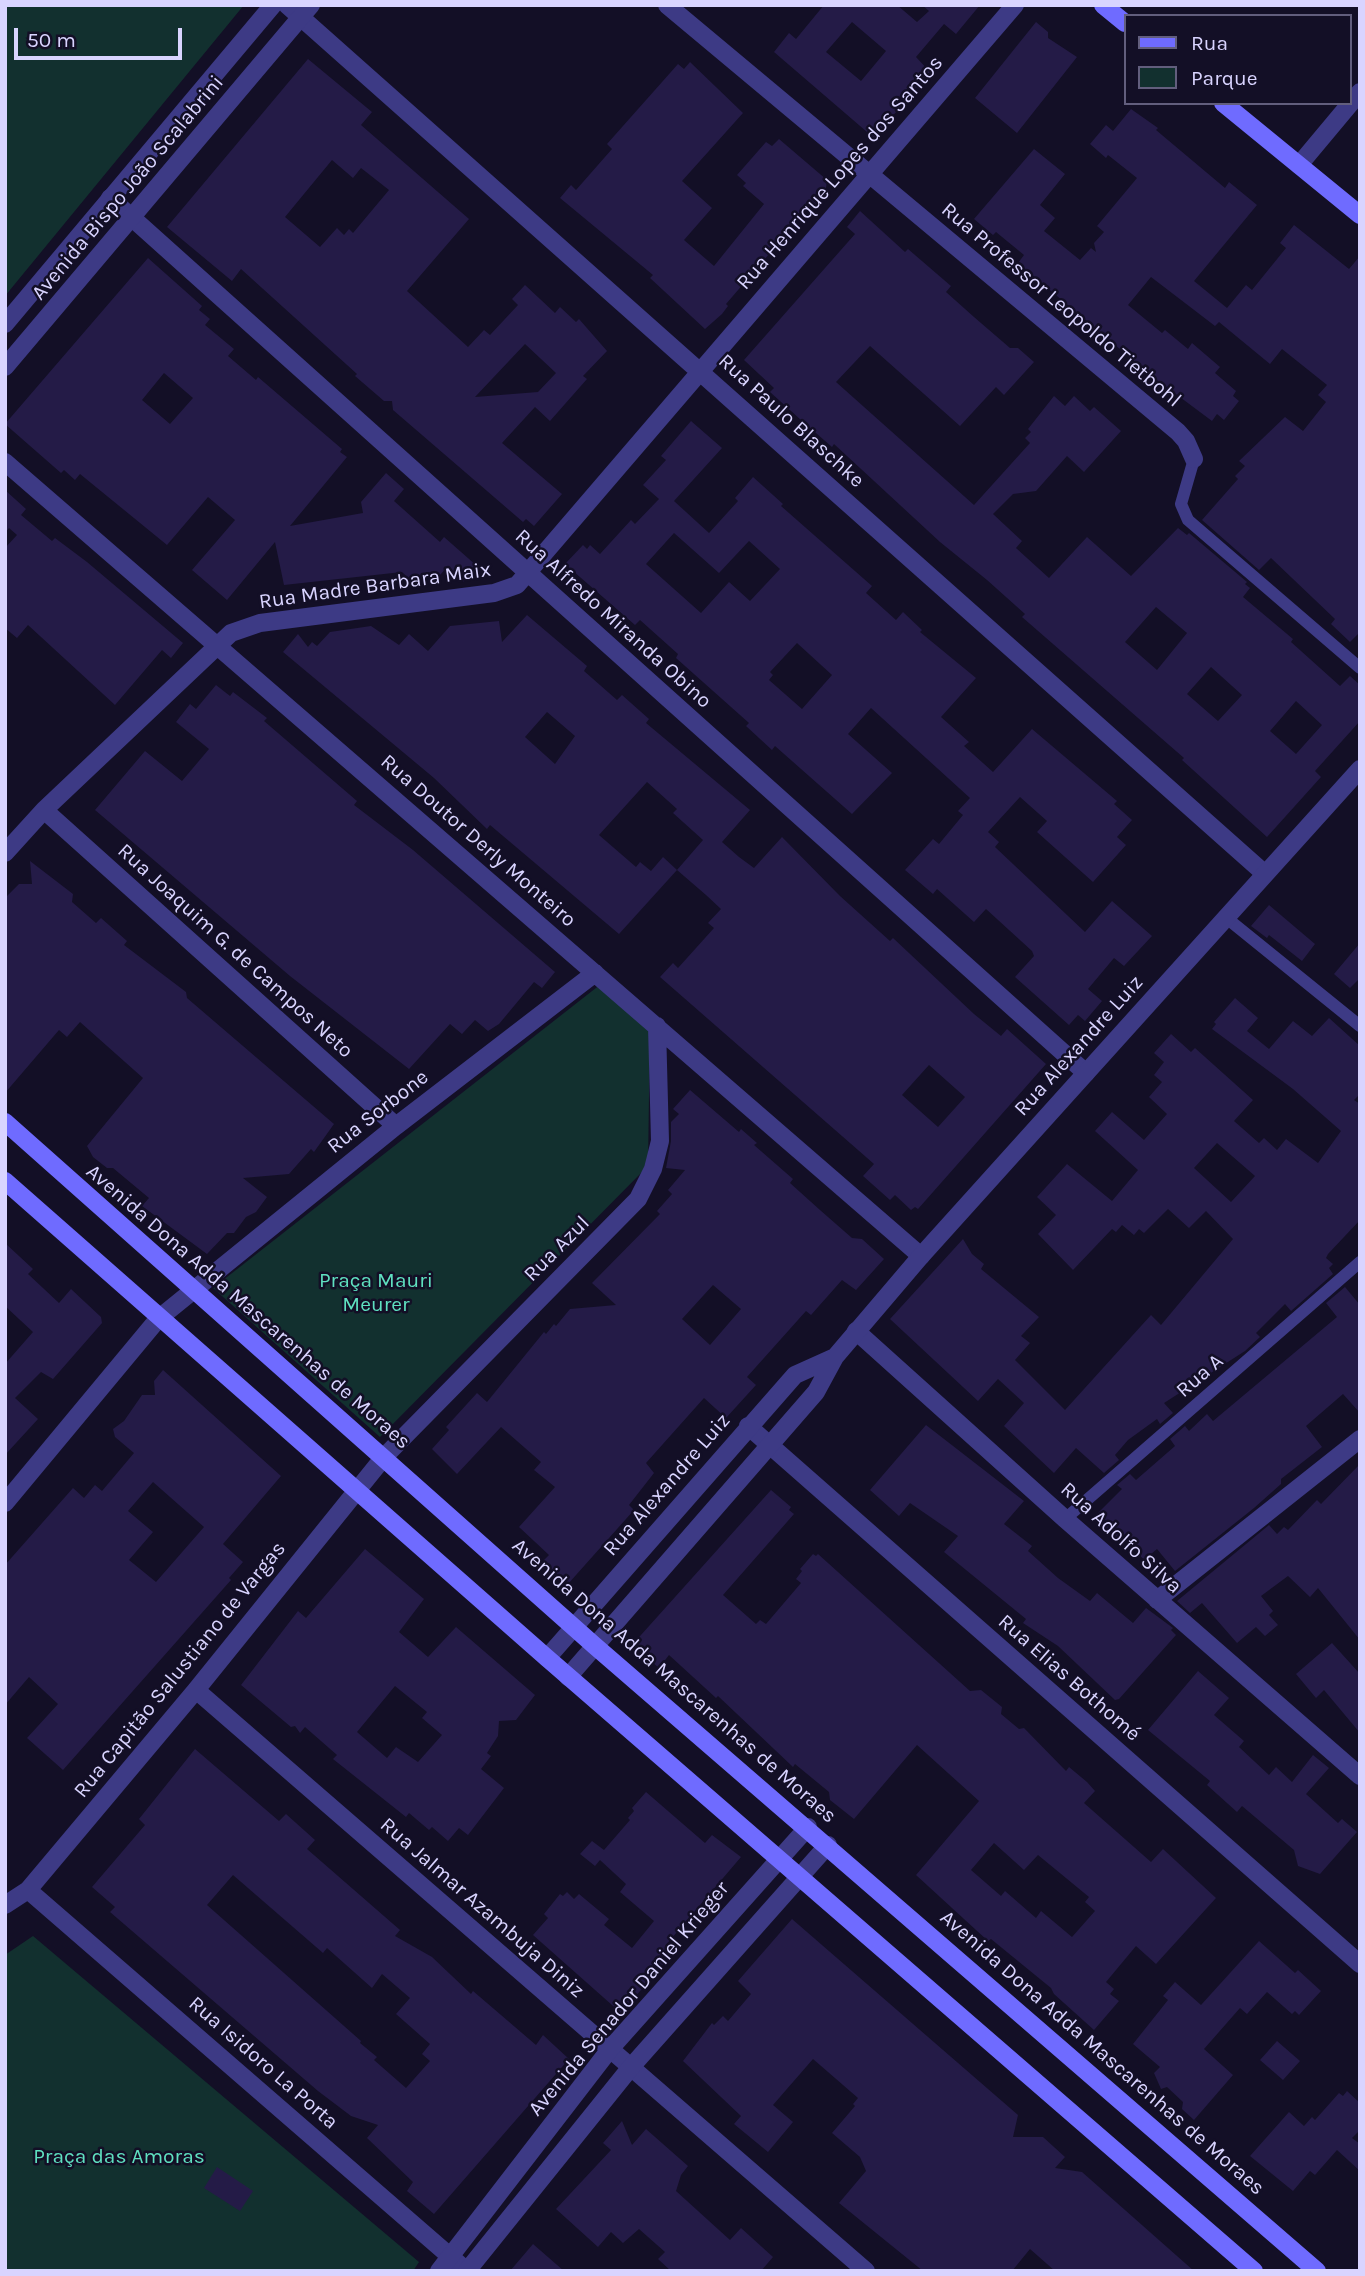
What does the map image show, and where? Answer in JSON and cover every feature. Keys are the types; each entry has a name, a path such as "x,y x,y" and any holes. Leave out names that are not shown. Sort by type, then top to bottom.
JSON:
{"main road":[{"path":"1103,5 1124,22"},
{"path":"1225,105 1360,215"},
{"name":"Avenida Dona Adda Mascarenhas de Moraes","path":"5,1122 595,1646 1317,2271"},
{"path":"5,1181 158,1319 568,1677 1254,2271"}],"street":[{"name":"Avenida Bispo João Scalabrini","path":"5,324 273,5"},
{"name":"Rua Paulo Blaschke","path":"287,5 306,12 701,371 1264,873"},
{"name":"Rua Professor Leopoldo Tietbohl","path":"667,5 1178,432 1186,441 1194,459"},
{"name":"Rua Henrique Lopes dos Santos","path":"701,371 1015,5"},
{"name":"Avenida Bispo João Scalabrini","path":"5,367 306,12"},
{"path":"1299,165 1349,105"},
{"name":"Rua Alfredo Miranda Obino","path":"110,198 1086,1073"},
{"name":"Rua Madre Barbara Maix","path":"5,853 44,810 231,634 252,625 506,591 529,574 701,371"},
{"name":"Rua Doutor Derly Monteiro","path":"5,462 921,1256"},
{"name":"Rua Alexandre Luiz","path":"568,1677 816,1392 835,1357 921,1256 1224,916 1360,769"},
{"name":"Rua Joaquim G. de Campos Neto","path":"44,810 396,1126"},
{"name":"Rua Sorbone","path":"192,1289 396,1126 595,973"},
{"name":"Rua Azul","path":"384,1457 638,1199 648,1183 660,1142 657,1026"},
{"path":"5,1503 158,1319 192,1289"},
{"name":"Rua Adolfo Silva","path":"856,1331 1157,1601 1360,1776"},
{"name":"Rua Alexandre Luiz","path":"547,1658 748,1426 795,1376 835,1357"},
{"name":"Rua Elias Bothomé","path":"748,1426 1360,1964"},
{"path":"1157,1601 1360,1439"},
{"name":"Rua Capitão Salustiano de Vargas","path":"5,1905 28,1890 196,1690 384,1457"},
{"name":"Rua Jalmar Azambuja Diniz","path":"196,1690 866,2271"},
{"name":"Avenida Senador Daniel Krieger","path":"444,2263 610,2049 808,1828"},
{"path":"467,2271 631,2067 828,1845"},
{"name":"Rua Isidoro La Porta","path":"28,1890 444,2263 467,2271"}],"lane":[{"name":"Rua Professor Leopoldo Tietbohl","path":"1194,459 1181,504 1188,520 1360,668"},
{"path":"1224,916 1360,1026"},
{"name":"Rua A","path":"1065,1519 1360,1262"}],"green space":[{"path":"5,5 244,5 5,296"},
{"name":"Praça Mauri Meurer","path":"601,984 650,1026 648,1166 380,1437 213,1288"},
{"name":"Praça das Amoras","path":"33,1936 419,2262 413,2271 5,2271 5,1955"}],"building":[{"path":"824,5 897,5 917,22 929,11 922,5 980,5 956,34 944,24 916,57 930,72 874,138 774,52 789,33 796,39","holes":["852,22 886,51 861,81 826,52"]},
{"path":"1036,22 1048,32 1048,38 1077,57 1017,133 975,98"},
{"path":"308,59 372,112 361,125 469,219 407,291 468,347 484,330 490,335 518,305 512,299 525,285 555,313 560,307 576,322 579,319 607,351 583,376 587,379 550,421 535,407 502,443 562,494 534,526 526,519 523,522 393,410 392,401 384,401 355,376 357,374 241,269 232,281 167,227","holes":["332,160 353,178 361,168 389,190 353,233 349,229 344,235 337,228 320,247 285,217","525,344 556,373 538,392 475,397"]},
{"path":"690,62 743,113 682,181 712,208 684,240 714,266 764,204 743,186 746,183 737,175 766,142 772,146 779,139 827,180 825,196 811,213 807,210 726,304 728,306 722,314 705,329 650,278 653,275 560,198 571,185 576,190 612,149 607,144 678,64 684,69"},
{"path":"1131,109 1158,128 1156,130 1225,188 1229,182 1257,205 1194,281 1227,308 1246,285 1252,290 1286,248 1280,243 1294,225 1349,269 1360,256 1360,632 1350,642 1331,624 1335,619 1271,558 1259,570 1202,520 1238,479 1235,476 1245,466 1239,461 1285,417 1303,431 1326,402 1318,395 1327,385 1282,349 1270,364 1219,322 1215,326 1151,277 1128,305 1162,333 1165,330 1188,349 1192,343 1220,367 1215,373 1236,391 1233,396 1239,401 1224,420 1217,414 1212,421 1153,377 1018,263 1024,255 996,232 993,235 974,219 1034,149 1065,174 1040,205 1055,218 1044,231 1080,260 1091,248 1096,252 1094,243 1104,232 1097,226 1137,178 1090,144 1106,125 1113,131"},
{"path":"860,211 905,252 908,249 951,286 946,292 974,317 1010,348 1018,348 1034,362 1004,395 996,387 960,426 870,346 836,382 974,505 1030,443 1025,438 1031,432 1028,429 1054,396 1065,406 1074,396 1090,411 1094,407 1121,431 1084,472 1067,456 1036,491 1013,494 993,514 1022,541 1016,548 1049,578 1087,537 1131,576 1178,528 1187,535 1189,533 1247,582 1245,584 1250,588 1243,597 1293,639 1291,642 1340,686 1350,676 1360,685 1360,721 1315,771 1321,777 1267,837 1182,760 1184,758 1022,617 1025,614 940,542 834,444 832,447 770,392 774,388 744,360 855,234 847,227","holes":["1156,607 1187,633 1157,670 1125,642","1211,667 1242,695 1218,721 1187,694","1296,701 1322,725 1296,754 1270,731"]},
{"path":"148,258 202,306 199,310 210,319 205,325 234,349 228,356 256,380 258,377 342,449 340,452 347,457 290,526 363,513 361,502 386,473 404,489 394,501 440,542 444,537 477,566 463,582 447,567 434,582 424,574 416,585 402,572 284,585 275,542 227,600 192,570 235,520 208,497 167,545 80,474 75,480 64,470 61,473 5,424","holes":["164,373 193,398 170,424 142,400"]},
{"path":"691,421 722,448 674,501 709,533 738,501 735,498 753,477 783,504 781,506 872,586 866,593 896,620 903,612 922,630 920,632 976,678 941,717 969,742 964,746 993,772 1032,729 1117,801 1114,804 1132,820 1117,837 1126,845 1093,882 1037,832 1047,821 1020,797 988,832 999,842 995,847 1085,932 1112,901 1152,936 1124,966 1114,958 1088,989 1102,1001 1085,1021 1078,1015 1069,1025 1015,977 1034,956 1032,951 986,909 974,922 937,889 933,894 905,870 933,839 939,844 963,815 958,811 970,798 871,708 848,734 892,773 852,814 775,746 772,750 746,726 749,723 676,658 678,654 640,620 635,625 565,564 583,545 587,549 590,545 600,554 631,520 635,524 659,499 643,485 666,460 661,456","holes":["674,533 719,573 749,541 780,569 750,601 729,582 701,613 646,564","797,643 832,675 802,709 769,680 773,675 770,672"]},
{"path":"5,490 26,509 21,515 52,541 55,538 87,562 183,643 171,658 162,650 115,705 28,625 17,638 5,628 5,548 17,535 9,528 5,533"},
{"path":"527,615 587,666 584,671 617,700 622,695 649,719 646,723 750,810 722,842 739,857 754,868 782,837 840,896 890,941 893,938 974,1014 1001,1036 1007,1029 1046,1064 918,1209 915,1207 911,1210 895,1195 890,1200 863,1176 874,1164 660,977 673,963 678,968 714,928 708,923 721,909 706,895 677,870 619,934 490,825 487,829 434,778 283,652 298,634 308,647 312,642 317,646 330,632 371,626 399,645 409,634 428,651 450,626 499,621 502,642","holes":["547,712 575,736 555,764 525,737","647,782 677,809 673,813 703,840 677,870 663,857 651,871 640,862 636,867 599,835","929,1065 965,1097 938,1127 902,1095"]},
{"path":"216,685 230,696 233,692 267,718 264,721 357,801 354,805 413,850 555,972 542,988 534,982 499,1024 488,1031 475,1020 462,1034 450,1024 409,1069 290,976 95,810 145,751 182,781 209,749 176,722 190,704 196,709"},
{"path":"30,861 73,894 72,902 96,923 101,918 127,941 124,945 186,992 187,998 334,1124 314,1152 311,1149 289,1174 243,1178 267,1197 234,1233 227,1233 207,1254 142,1206 149,1198 113,1168 107,1168 93,1157 87,1146 143,1078 80,1022 67,1037 59,1030 5,1093 5,898 19,884 32,884"},
{"path":"1269,905 1315,944 1302,961 1269,935 1267,938 1251,926"},
{"path":"1360,943 1360,978 1350,988 1334,974"},
{"path":"1235,998 1258,1018 1247,1031 1269,1049 1293,1021 1312,1036 1329,1018 1360,1046 1360,1094 1354,1100 1360,1104 1360,1220 1326,1258 1333,1264 1329,1268 1333,1274 1291,1311 1285,1304 1256,1333 1260,1337 1245,1351 1164,1403 1173,1413 1160,1424 1157,1419 1128,1440 1115,1455 1119,1460 1104,1473 1076,1448 1054,1473 1004,1426 1024,1403 998,1379 978,1401 890,1319 963,1239 972,1254 984,1264 981,1269 1039,1317 1021,1336 1030,1343 1015,1360 1065,1410 1151,1315 1161,1325 1233,1239 1206,1211 1189,1228 1168,1209 1144,1233 1139,1229 1134,1235 1122,1225 1116,1232 1112,1229 1073,1270 1038,1234 1056,1215 1037,1197 1067,1164 1112,1201 1138,1170 1095,1131 1112,1112 1144,1140 1167,1114 1149,1097 1162,1082 1154,1075 1164,1062 1154,1053 1171,1034 1191,1052 1195,1048 1253,1100 1234,1121 1259,1143 1264,1138 1277,1150 1286,1139 1318,1163 1341,1131 1293,1089 1212,1029 1216,1024 1214,1022","holes":["1217,1143 1255,1176 1231,1202 1194,1168"]},
{"path":"690,1090 739,1132 741,1129 757,1143 754,1145 793,1179 790,1183 852,1238 862,1239 884,1259 856,1290 842,1280 811,1315 806,1311 747,1377 756,1385 726,1418 704,1398 646,1463 654,1473 629,1505 634,1510 568,1584 542,1562 549,1555 519,1527 555,1487 534,1470 541,1462 501,1427 457,1474 432,1449 449,1430 446,1427 477,1393 487,1402 544,1332 546,1334 554,1324 556,1326 570,1309 616,1305 592,1283 660,1214 657,1211 672,1194 668,1190 685,1170 666,1168 671,1122 679,1114 673,1109","holes":["713,1285 741,1309 710,1345 682,1319"]},
{"path":"5,1243 33,1269 28,1274 59,1303 71,1289 101,1317 102,1323 53,1379 41,1372 15,1398 38,1419 5,1455 5,1364 33,1332 5,1306"},
{"path":"1345,1287 1360,1305 1360,1413 1343,1394 1306,1426 1322,1447 1281,1479 1281,1484 1254,1508 1175,1571 1157,1549 1144,1560 1126,1540 1122,1544 1094,1517 1122,1489 1117,1485 1130,1474 1136,1480 1175,1446 1170,1439 1185,1426 1189,1431 1207,1414 1213,1421 1337,1317 1326,1303"},
{"path":"163,1370 281,1476 223,1544 243,1562 229,1578 231,1580 63,1770 27,1738 58,1704 29,1677 5,1705 5,1565 73,1488 84,1498 95,1485 102,1491 134,1453 115,1437 113,1429 124,1421 142,1395 155,1395 154,1381","holes":["153,1482 204,1527 156,1582 129,1560 153,1532 128,1511"]},
{"path":"926,1425 1024,1501 1004,1524 1032,1546 1028,1551 1058,1578 1090,1601 1097,1593 1133,1623 1146,1608 1173,1628 1171,1630 1176,1635 1119,1699 1115,1700 1058,1646 1023,1623 1026,1619 944,1552 958,1536 910,1503 899,1516 870,1490"},
{"path":"1360,1464 1360,1640 1318,1588 1310,1597 1288,1576 1261,1596 1273,1611 1269,1615 1278,1625 1265,1636 1256,1627 1237,1643 1202,1603 1190,1613 1177,1601 1269,1525 1277,1534 1284,1527 1288,1530 1317,1500 1321,1504"},
{"path":"771,1490 791,1507 789,1510 794,1514 723,1595 756,1624 760,1620 766,1624 801,1583 796,1579 802,1571 800,1569 813,1554 818,1554 970,1691 981,1690 1002,1707 1001,1714 1019,1729 1024,1728 1066,1771 1069,1767 1087,1782 1095,1791 1084,1803 1151,1862 1163,1849 1216,1898 1156,1964 1136,1946 1106,1982 1114,1989 1110,1994 1119,2001 1094,2030 1054,1994 1051,1988 991,1939 988,1941 916,1875 979,1801 917,1745 854,1819 830,1800 829,1792 795,1764 793,1767 718,1696 716,1698 669,1655 659,1668 632,1645","holes":["994,1843 1024,1870 1038,1855 1089,1897 1085,1902 1095,1911 1072,1937 1041,1911 1036,1918 1005,1891 1001,1896 971,1870"]},
{"path":"365,1549 424,1599 399,1632 428,1657 456,1627 535,1695 516,1720 499,1721 498,1736 487,1753 491,1756 481,1769 504,1788 468,1835 459,1828 448,1841 432,1827 429,1830 409,1813 406,1817 333,1759 337,1755 305,1727 300,1733 295,1726 291,1727 241,1685 298,1611 306,1618","holes":["395,1686 427,1712 422,1718 442,1735 418,1762 396,1747 387,1758 357,1732"]},
{"path":"1332,1643 1360,1674 1360,1733 1324,1690 1316,1698 1296,1674"},
{"path":"1198,1671 1229,1698 1214,1715 1244,1741 1239,1747 1269,1775 1276,1767 1292,1782 1313,1755 1329,1768 1306,1794 1338,1823 1342,1819 1357,1832 1320,1874 1298,1866 1294,1850 1242,1806 1237,1812 1207,1785 1210,1781 1148,1730"},
{"path":"195,1749 279,1821 286,1814 315,1840 307,1849 400,1930 395,1936 432,1957 471,1994 473,1991 536,2045 543,2035 569,2059 434,2214 407,2191 413,2182 367,2138 378,2125 351,2116 318,2091 110,1912 115,1907 92,1887 145,1825 139,1819","holes":["233,1875 323,1953 327,1948 372,1988 382,1974 410,1998 396,2014 430,2044 422,2054 430,2061 406,2088 374,2060 377,2057 360,2043 361,2041 207,1905"]},
{"path":"646,1792 705,1843 712,1835 741,1857 665,1946 673,1953 621,2013 533,1935 548,1918 544,1914 560,1894 563,1896 567,1892 574,1899 579,1894 609,1919 604,1925 632,1948 654,1921 620,1892 626,1884 600,1860 595,1866 580,1854 592,1841 604,1850 630,1820 628,1818 634,1811 632,1808"},
{"path":"792,1919 1018,2115 1013,2137 1043,2137 1065,2157 1055,2168 1082,2172 1194,2271 1055,2271 1030,2249 1012,2271 923,2271 839,2203 866,2171 860,2157 832,2133 855,2106 853,2104 858,2098 813,2059 773,2105 793,2122 768,2152 734,2124 741,2116 683,2061 712,2023 714,2025 723,2016 728,2021 751,1994 738,1981"},
{"path":"1259,1941 1295,1973 1298,1970 1321,1991 1299,2015 1295,2011 1292,2014 1267,1992 1247,2014 1240,2008 1204,2049 1233,2075 1194,2120 1182,2109 1183,2102 1167,2087 1161,2089 1154,2073 1160,2067 1133,2044 1168,2000 1163,1996 1175,1982 1201,2005"},
{"path":"1277,2041 1300,2061 1283,2080 1260,2060"},
{"path":"1347,2091 1360,2103 1360,2130 1352,2138 1360,2144 1360,2171 1337,2150 1315,2175 1310,2171 1293,2191 1250,2156 1289,2112 1304,2126 1312,2117 1315,2120 1339,2093 1343,2096"},
{"path":"622,2121 632,2145 646,2129 688,2166 681,2175 676,2191 730,2240 741,2228 773,2257 761,2271 671,2271 658,2259 665,2252 639,2229 623,2243 611,2232 598,2247 556,2209 611,2150 603,2143"},
{"path":"217,2167 253,2191 240,2211 204,2188"},
{"path":"533,2244 564,2271 510,2271"}]}
